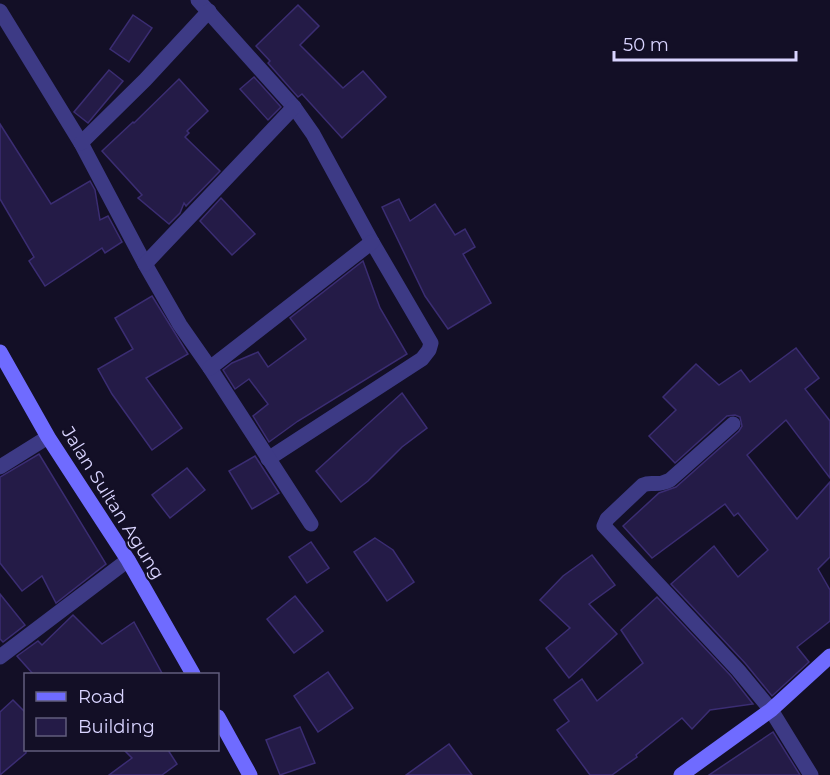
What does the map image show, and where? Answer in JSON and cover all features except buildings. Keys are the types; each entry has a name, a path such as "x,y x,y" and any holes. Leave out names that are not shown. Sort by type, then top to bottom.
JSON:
{"street":[{"path":"198,0 294,107 313,134 431,343 422,359 268,459"},
{"path":"0,11 81,143 180,325 311,524"},
{"path":"81,143 145,80 209,11"},
{"path":"145,264 294,107"},
{"path":"210,368 372,242"},
{"name":"Jalan Sultan Agung","path":"0,352 48,437 128,560 192,673"},
{"path":"733,424 670,480 661,485 647,483 643,485 607,519 604,526 738,670 771,710 811,775"},
{"path":"0,467 48,437"},
{"path":"0,657 128,560"},
{"path":"681,775 771,710 830,656"},
{"path":"219,719 250,775"}]}
